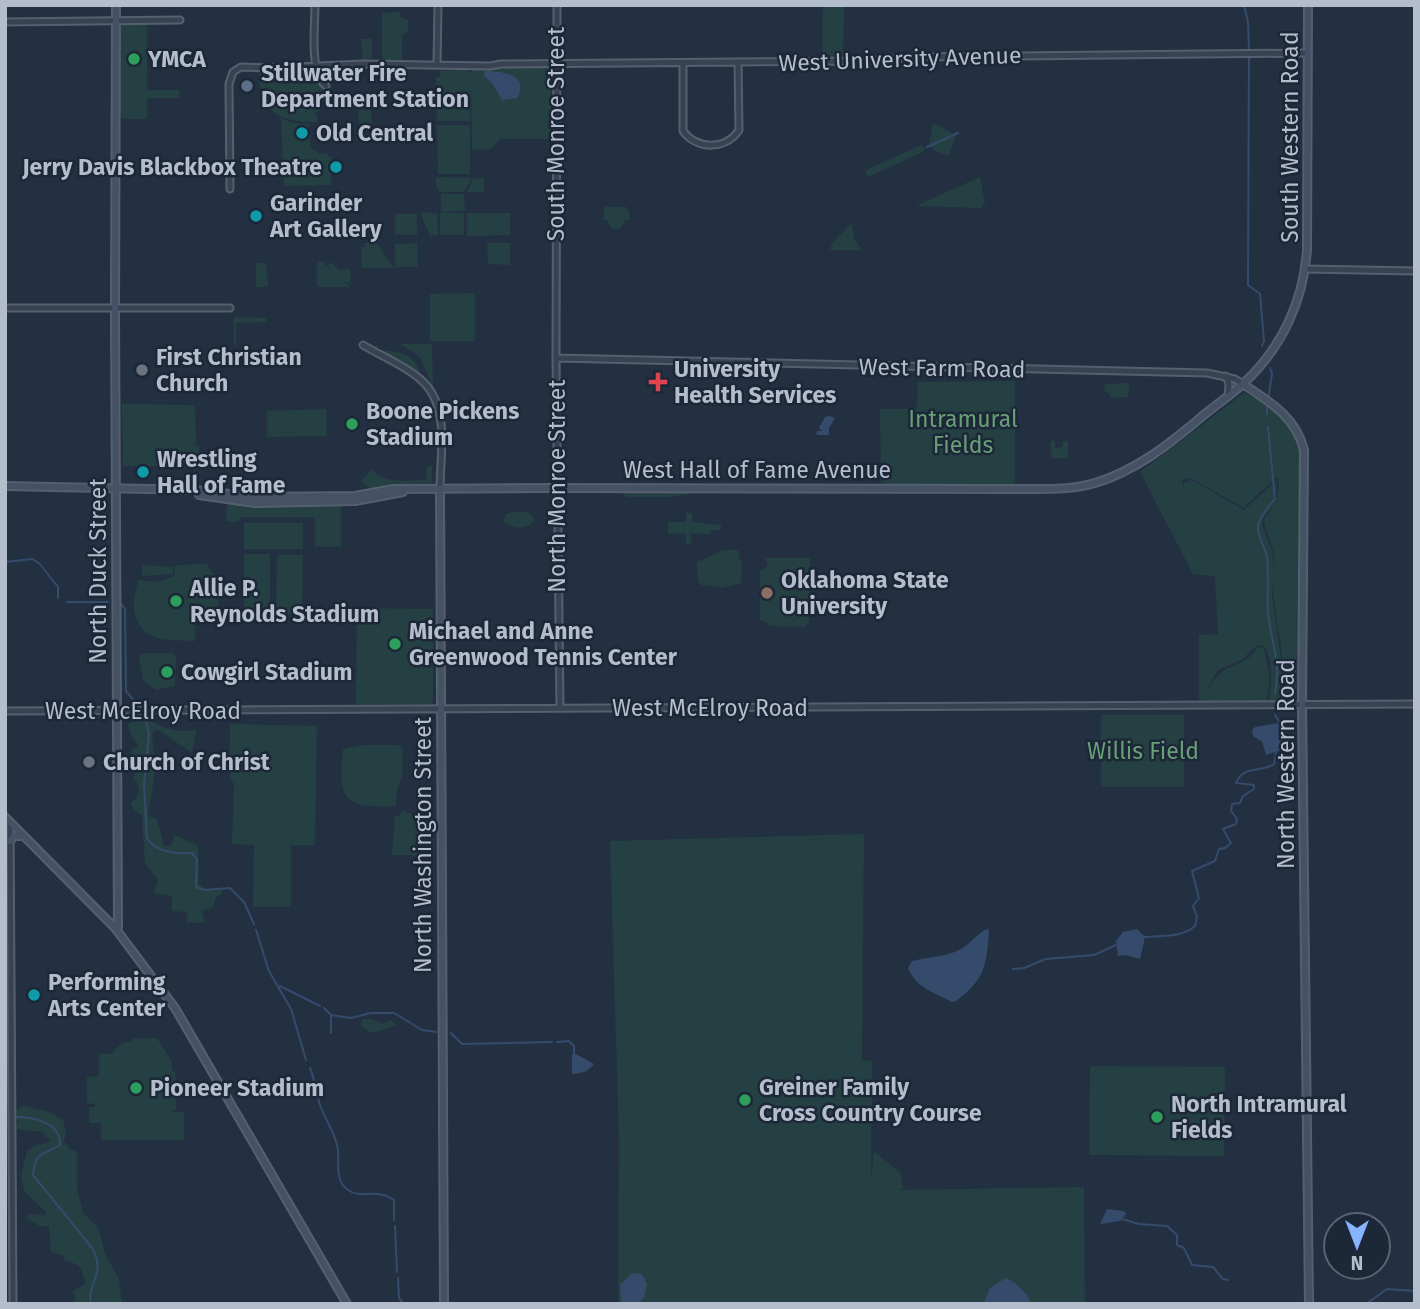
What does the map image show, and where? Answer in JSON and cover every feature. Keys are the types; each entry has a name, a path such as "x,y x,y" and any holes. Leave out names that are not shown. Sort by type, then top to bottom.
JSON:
{"main road":[{"name":"North Duck Street","path":"116,5 118,927"},
{"name":"South Western Road","path":"1305,269 1308,5"},
{"path":"1243,384 1278,342 1295,309 1305,269"},
{"name":"North Western Road","path":"1243,384 1294,424 1304,450 1302,705 1309,1304"},
{"name":"West Hall of Fame Avenue","path":"5,486 184,490 255,503 355,501 406,491 440,489 1070,487 1094,483 1136,466 1243,384"},
{"name":"North Washington Street","path":"440,489 444,1304"},
{"path":"7,820 115,928 175,1007 346,1304"},
{"path":"10,841 14,836 24,836"}],"street":[{"path":"315,5 316,66 319,78 326,86"},
{"path":"438,5 439,65"},
{"name":"South Monroe Street","path":"556,263 557,5"},
{"path":"5,22 180,20"},
{"name":"West University Avenue","path":"230,189 229,84 233,72 241,67 868,61 912,57 1308,53"},
{"path":"682,63 683,131 690,139 711,145 726,143 739,130 738,62"},
{"name":"North Monroe Street","path":"556,263 559,708"},
{"path":"1305,269 1415,271"},
{"path":"5,308 230,308"},
{"name":"North Washington Street","path":"363,345 420,378 429,388 441,416 440,489"},
{"name":"West Farm Road","path":"556,358 1208,373 1226,376 1243,384"},
{"path":"1226,376 1229,384 1228,396"},
{"name":"West McElroy Road","path":"5,711 1415,704"},
{"path":"7,820 10,841 13,1304"}],"green space":[{"path":"823,5 844,6 843,59 822,59"},
{"path":"401,12 400,17 408,20 408,31 402,36 402,61 382,61 382,13"},
{"name":"YMCA","path":"123,24 147,24 147,90 179,90 179,98 147,98 147,119 123,119 120,115"},
{"path":"361,39 372,39 372,59 363,59"},
{"path":"548,68 551,72 551,139 501,139 490,149 472,150 471,86 470,121 437,121 436,77 440,77 440,71 466,70 471,73 472,69"},
{"path":"268,71 284,85 269,71 307,71 326,91 324,101 320,101 320,111 314,112 317,122 282,117 268,106 260,86 259,72"},
{"path":"358,110 371,110 372,130 360,130"},
{"path":"281,118 292,123 309,124 310,147 320,154 328,153 328,157 331,157 331,185 284,186"},
{"path":"933,123 956,135 949,156 929,145"},
{"path":"437,125 470,125 470,174 438,174"},
{"path":"921,145 925,148 923,152 870,176 866,175 866,170"},
{"path":"436,177 472,178 464,192 440,192 436,187"},
{"path":"980,177 985,203 981,208 916,206"},
{"path":"484,178 484,192 467,192 473,179"},
{"path":"441,194 464,194 465,211 441,212"},
{"path":"604,207 626,207 629,220 625,220 620,229 613,229 608,220 604,220"},
{"path":"420,212 437,213 438,235 430,236"},
{"path":"440,213 464,213 464,235 440,235"},
{"path":"467,213 510,213 510,235 467,236"},
{"path":"395,214 417,214 417,235 395,235"},
{"path":"852,223 854,238 862,250 830,250 832,243"},
{"path":"365,243 377,243 394,268 362,268 361,247 365,247"},
{"path":"417,243 418,267 395,267 395,244"},
{"path":"487,243 510,243 510,265 488,264"},
{"path":"317,261 322,261 336,274 328,265 330,262 339,270 350,269 351,285 344,280 350,287 317,287"},
{"path":"256,263 266,263 268,287 256,287"},
{"path":"475,293 475,341 430,341 430,294"},
{"path":"234,317 266,318 266,322 236,323 234,346"},
{"path":"400,344 432,344 433,388 420,357"},
{"path":"376,345 378,350 398,352 410,357 420,374 375,350"},
{"name":"Intramural Fields","path":"1015,381 1015,485 883,485 880,409 917,409 918,382"},
{"path":"1129,383 1128,397 1110,398 1110,393 1105,392 1104,384"},
{"path":"1244,393 1262,402 1287,424 1301,451 1296,697 1294,701 1283,701 1284,688 1283,663 1274,581 1272,596 1283,673 1282,702 1268,702 1271,681 1271,666 1264,646 1258,645 1241,660 1218,670 1205,692 1225,670 1245,660 1258,647 1262,647 1270,679 1266,702 1199,702 1199,635 1218,634 1215,576 1193,574 1140,472","holes":["1278,477 1278,495 1275,502 1277,480 1244,510 1194,481 1184,483 1184,488 1182,481 1186,478 1193,479 1244,508","1274,506 1264,519 1275,567 1262,525 1263,518"]},
{"path":"122,404 195,405 199,466 123,466"},
{"path":"326,409 327,436 267,437 267,411"},
{"path":"1051,441 1055,441 1055,448 1062,447 1063,441 1068,441 1068,458 1051,458"},
{"path":"432,466 432,483 388,484 384,488 370,489 361,481 372,469 389,480 426,480 427,467"},
{"path":"614,487 694,488 690,494 671,497 627,497"},
{"path":"227,504 341,505 341,547 315,547 315,517 241,517 237,522 226,521"},
{"path":"528,512 535,520 519,528 511,526 503,521 506,514"},
{"path":"686,513 692,513 692,522 721,525 721,530 711,530 711,534 691,533 691,545 686,544 686,534 668,533 668,522 686,522"},
{"path":"244,523 303,523 303,549 244,549"},
{"path":"723,550 738,550 742,560 741,583 722,588 701,585 698,581 697,562"},
{"path":"244,554 270,554 270,613 244,613"},
{"path":"277,555 303,555 302,614 276,614"},
{"path":"765,558 810,558 809,624 806,624 806,627 769,626 760,620 760,571 768,566"},
{"name":"Allie P. Reynolds Stadium","path":"206,564 219,580 218,623 195,623 195,641 156,637 141,628 134,608 138,580 157,582 174,576 175,565"},
{"path":"142,565 173,567 173,574 142,576"},
{"name":"Michael and Anne Greenwood Tennis Center","path":"357,608 433,609 431,704 356,704"},
{"path":"141,653 172,653 176,657 175,686 156,690 143,680 139,659"},
{"path":"149,714 150,720 167,728 179,731 197,730 192,753 157,729 152,734 155,772 148,816 157,819 164,846 171,845 175,835 198,846 199,884 206,889 222,890 213,907 202,910 205,923 187,923 187,912 172,911 172,896 154,893 158,880 145,863 142,815 133,810 131,803 137,797 139,788 133,777 139,768 132,762 135,758 131,752 138,744 128,725 139,715"},
{"name":"Willis Field","path":"1101,715 1184,715 1184,787 1101,787"},
{"path":"230,724 317,726 315,845 291,845 291,907 253,907 254,845 232,844 234,784 230,778"},
{"path":"363,745 398,745 403,749 402,778 397,789 396,806 365,805 348,798 342,780 343,749"},
{"path":"402,810 434,824 434,856 392,855 395,816 399,816"},
{"name":"Greiner Family Cross Country Course","path":"864,834 862,1060 872,1061 871,1181 874,1151 900,1173 903,1188 899,1190 1084,1187 1085,1304 618,1304 619,1140 610,841"},
{"path":"362,1019 372,1019 382,1024 391,1020 396,1025 372,1033 361,1026"},
{"name":"Pioneer Stadium","path":"157,1038 172,1062 176,1081 183,1083 185,1090 183,1097 176,1099 176,1109 172,1110 184,1112 184,1140 101,1140 101,1123 89,1123 89,1107 95,1107 95,1104 87,1103 87,1077 99,1076 99,1054 111,1054 122,1043 132,1039"},
{"name":"North Intramural Fields","path":"1090,1066 1225,1067 1224,1156 1089,1155"},
{"path":"24,1106 49,1112 63,1120 66,1134 63,1142 69,1149 77,1152 77,1189 83,1213 99,1229 105,1254 119,1279 122,1304 75,1304 76,1296 73,1291 86,1283 81,1270 78,1265 65,1261 64,1256 51,1252 49,1226 40,1226 27,1219 28,1214 45,1215 46,1212 24,1191 21,1176 27,1151 36,1145 51,1142 43,1132 16,1129 18,1121 14,1114"}],"water":[{"path":"485,71 506,73 517,79 520,90 517,98 502,100 493,84 484,76"},
{"path":"825,417 835,418 829,428 829,435 816,435 817,431 822,431 819,428"},
{"path":"1280,723 1280,732 1287,745 1285,749 1266,755 1262,742 1253,736 1252,730 1255,727"},
{"path":"987,929 988,942 983,970 973,986 956,1001 952,1002 927,989 916,981 908,968 912,961 955,952"},
{"path":"1137,929 1145,937 1140,959 1118,956 1116,941 1123,932"},
{"path":"574,1053 594,1064 584,1072 572,1074"},
{"path":"1107,1209 1124,1211 1126,1214 1120,1221 1100,1224"},
{"path":"632,1273 642,1274 647,1284 644,1298 637,1304 621,1304 620,1285"},
{"path":"1006,1278 1021,1288 1031,1304 983,1304 990,1288"}],"waterway":[{"path":"1244,5 1249,50 1248,285 1260,294 1264,341 1262,346"},
{"path":"927,147 958,133"},
{"path":"1268,400 1272,374 1270,368"},
{"path":"1267,405 1267,415"},
{"path":"1268,427 1275,499 1263,515 1258,530 1267,557 1268,611 1277,671 1275,692"},
{"path":"5,562 32,559 39,563 58,587 58,598"},
{"path":"67,602 108,602"},
{"path":"120,603 125,609 126,691 140,708"},
{"path":"144,712 149,733 144,784 147,838 161,850 192,853 197,859 196,887 204,890 230,888 244,902 254,924"},
{"path":"1275,715 1280,723"},
{"path":"1145,937 1178,934 1195,926 1197,917 1193,906 1199,898 1192,871 1215,861 1219,849 1231,843 1223,829 1236,824 1237,819 1231,811 1232,804 1240,803 1243,796 1254,789 1254,785 1236,783 1239,777 1248,771 1274,764 1276,753"},
{"path":"256,930 269,971 291,1009 306,1060"},
{"path":"1013,969 1024,968 1046,959 1094,955 1116,945"},
{"path":"280,986 320,1006"},
{"path":"324,1008 331,1015 331,1033"},
{"path":"331,1015 351,1018 371,1013 394,1013 422,1030 436,1032"},
{"path":"451,1033 462,1044 552,1042"},
{"path":"557,1042 569,1041 574,1046 574,1053"},
{"path":"310,1068 320,1105 337,1144 341,1182 353,1193 381,1194 394,1200 394,1220"},
{"path":"14,1117 44,1122 51,1126 59,1137 60,1145 38,1158 33,1175 93,1249 98,1266 91,1289 91,1304"},
{"path":"1122,1219 1139,1224 1167,1226 1177,1235 1177,1245 1184,1248 1192,1265 1213,1267 1223,1279 1228,1280"},
{"path":"395,1226 397,1272"},
{"path":"398,1278 399,1298 404,1304"},
{"path":"1366,1304 1387,1289 1415,1291"},
{"path":"1288,1304 1298,1303"}],"place":[{"name":"YMCA","path":"134,59"},
{"name":"Stillwater Fire Department Station","path":"247,86"},
{"name":"Old Central","path":"302,133"},
{"name":"Jerry Davis Blackbox Theatre","path":"336,167"},
{"name":"Garinder Art Gallery","path":"256,216"},
{"name":"First Christian Church","path":"142,370"},
{"name":"University Health Services","path":"658,382"},
{"name":"Boone Pickens Stadium","path":"352,424"},
{"name":"Wrestling Hall of Fame","path":"143,472"},
{"name":"Oklahoma State University","path":"767,593"},
{"name":"Allie P. Reynolds Stadium","path":"176,601"},
{"name":"Michael and Anne Greenwood Tennis Center","path":"395,644"},
{"name":"Cowgirl Stadium","path":"167,672"},
{"name":"Church of Christ","path":"89,762"},
{"name":"Performing Arts Center","path":"34,995"},
{"name":"Pioneer Stadium","path":"136,1088"},
{"name":"Greiner Family Cross Country Course","path":"745,1100"},
{"name":"North Intramural Fields","path":"1157,1117"}]}
